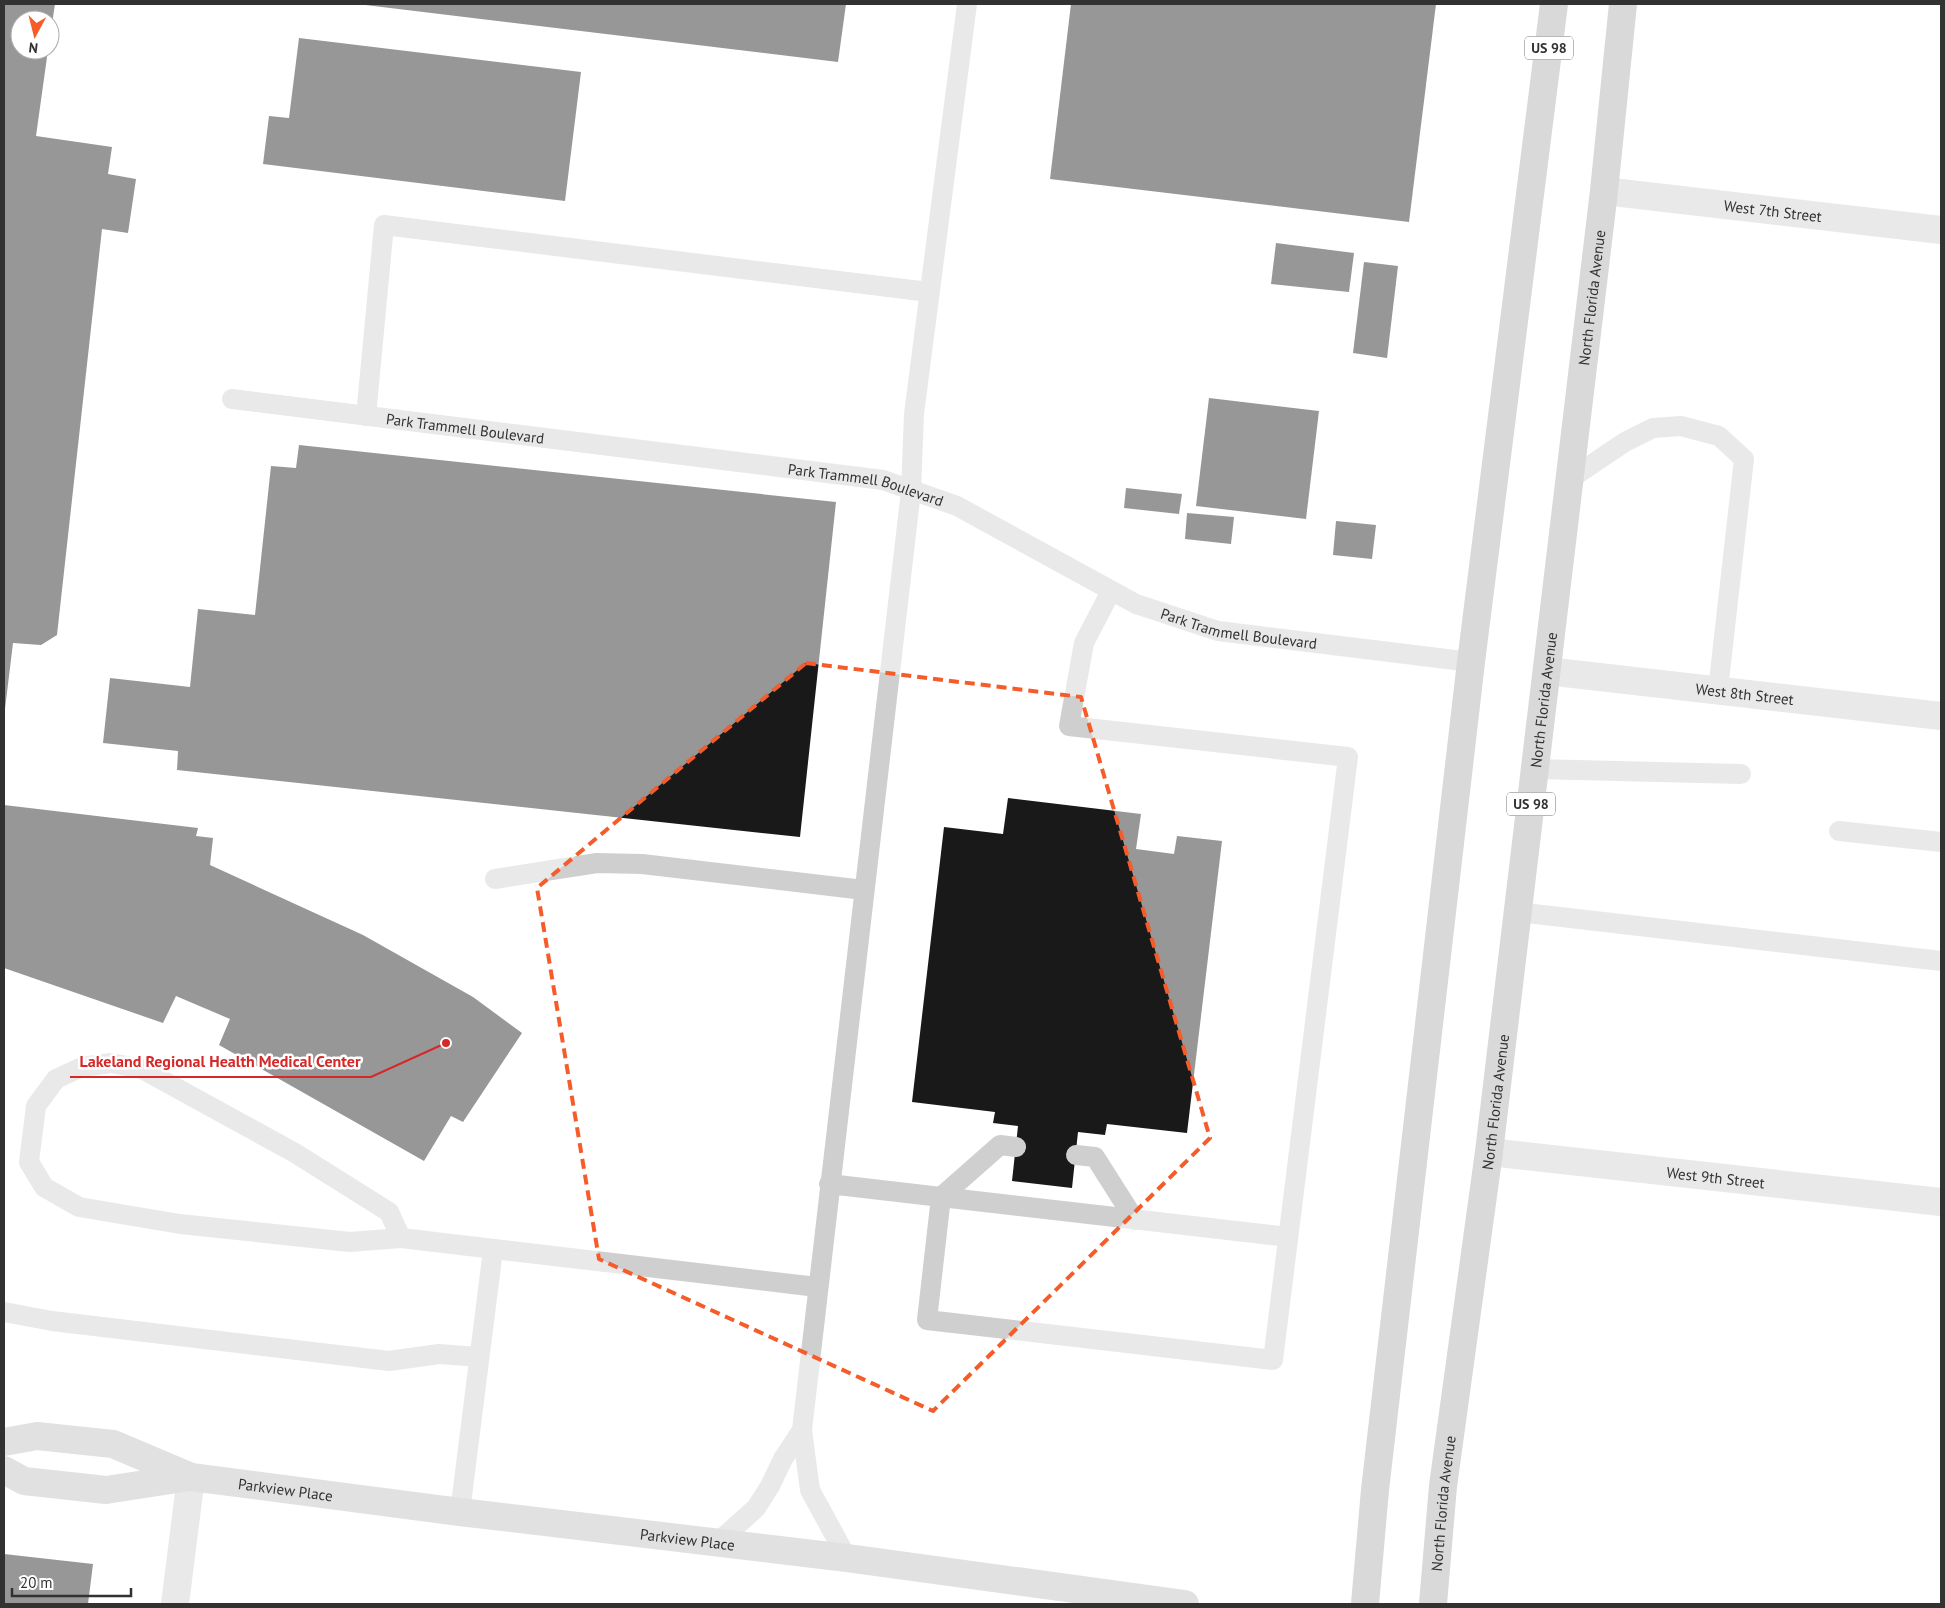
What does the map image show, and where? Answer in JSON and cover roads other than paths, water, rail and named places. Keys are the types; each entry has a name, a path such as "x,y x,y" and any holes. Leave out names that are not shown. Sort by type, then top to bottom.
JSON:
{"main road":[{"name":"US 98","path":"1365,1604 1375,1490 1471,662 1554,4"},
{"name":"North Florida Avenue","path":"1433,1604 1443,1486 1489,1152 1604,191 1623,4"}],"street":[{"name":"West 7th Street","path":"1604,191 1941,230"},
{"name":"West 8th Street","path":"1547,670 1941,716"},
{"name":"West 9th Street","path":"1489,1152 1941,1202"},
{"name":"Parkview Place","path":"4,1442 37,1436 113,1444 191,1477 460,1512 847,1558 1185,1604"},
{"name":"Parkview Place","path":"4,1470 24,1481 106,1490 191,1477"},
{"path":"175,1604 191,1477"}],"lane":[{"path":"847,1558 810,1490 802,1430 817,1287 911,491 914,414 967,4"},
{"path":"366,416 384,226 929,292"},
{"name":"Park Trammell Boulevard","path":"232,399 883,480 956,506 1136,604 1218,631 1471,662"},
{"path":"1570,479 1625,442 1653,428 1681,426 1719,436 1744,459 1718,690"},
{"path":"1016,1147 1000,1145 941,1198 927,1320 1273,1360 1348,757 1069,726 1084,643 1111,591"},
{"path":"1535,769 1741,774"},
{"path":"1839,832 1941,842"},
{"path":"495,879 597,863 642,864 864,890"},
{"path":"1518,912 1941,961"},
{"path":"401,1238 389,1212 295,1153 142,1069 111,1063 82,1067 56,1079 36,1106 29,1162 44,1187 79,1207 180,1224 350,1242 401,1238 817,1287"},
{"path":"1076,1154 1096,1157 1135,1220"},
{"path":"829,1184 1288,1238"},
{"path":"460,1512 493,1250"},
{"path":"4,1312 52,1320 389,1361 439,1354 479,1357"},
{"path":"716,1543 756,1508 770,1486 783,1459 802,1430"}],"place":[{"name":"Lakeland Regional Health Medical Center","path":"446,1043"}]}
